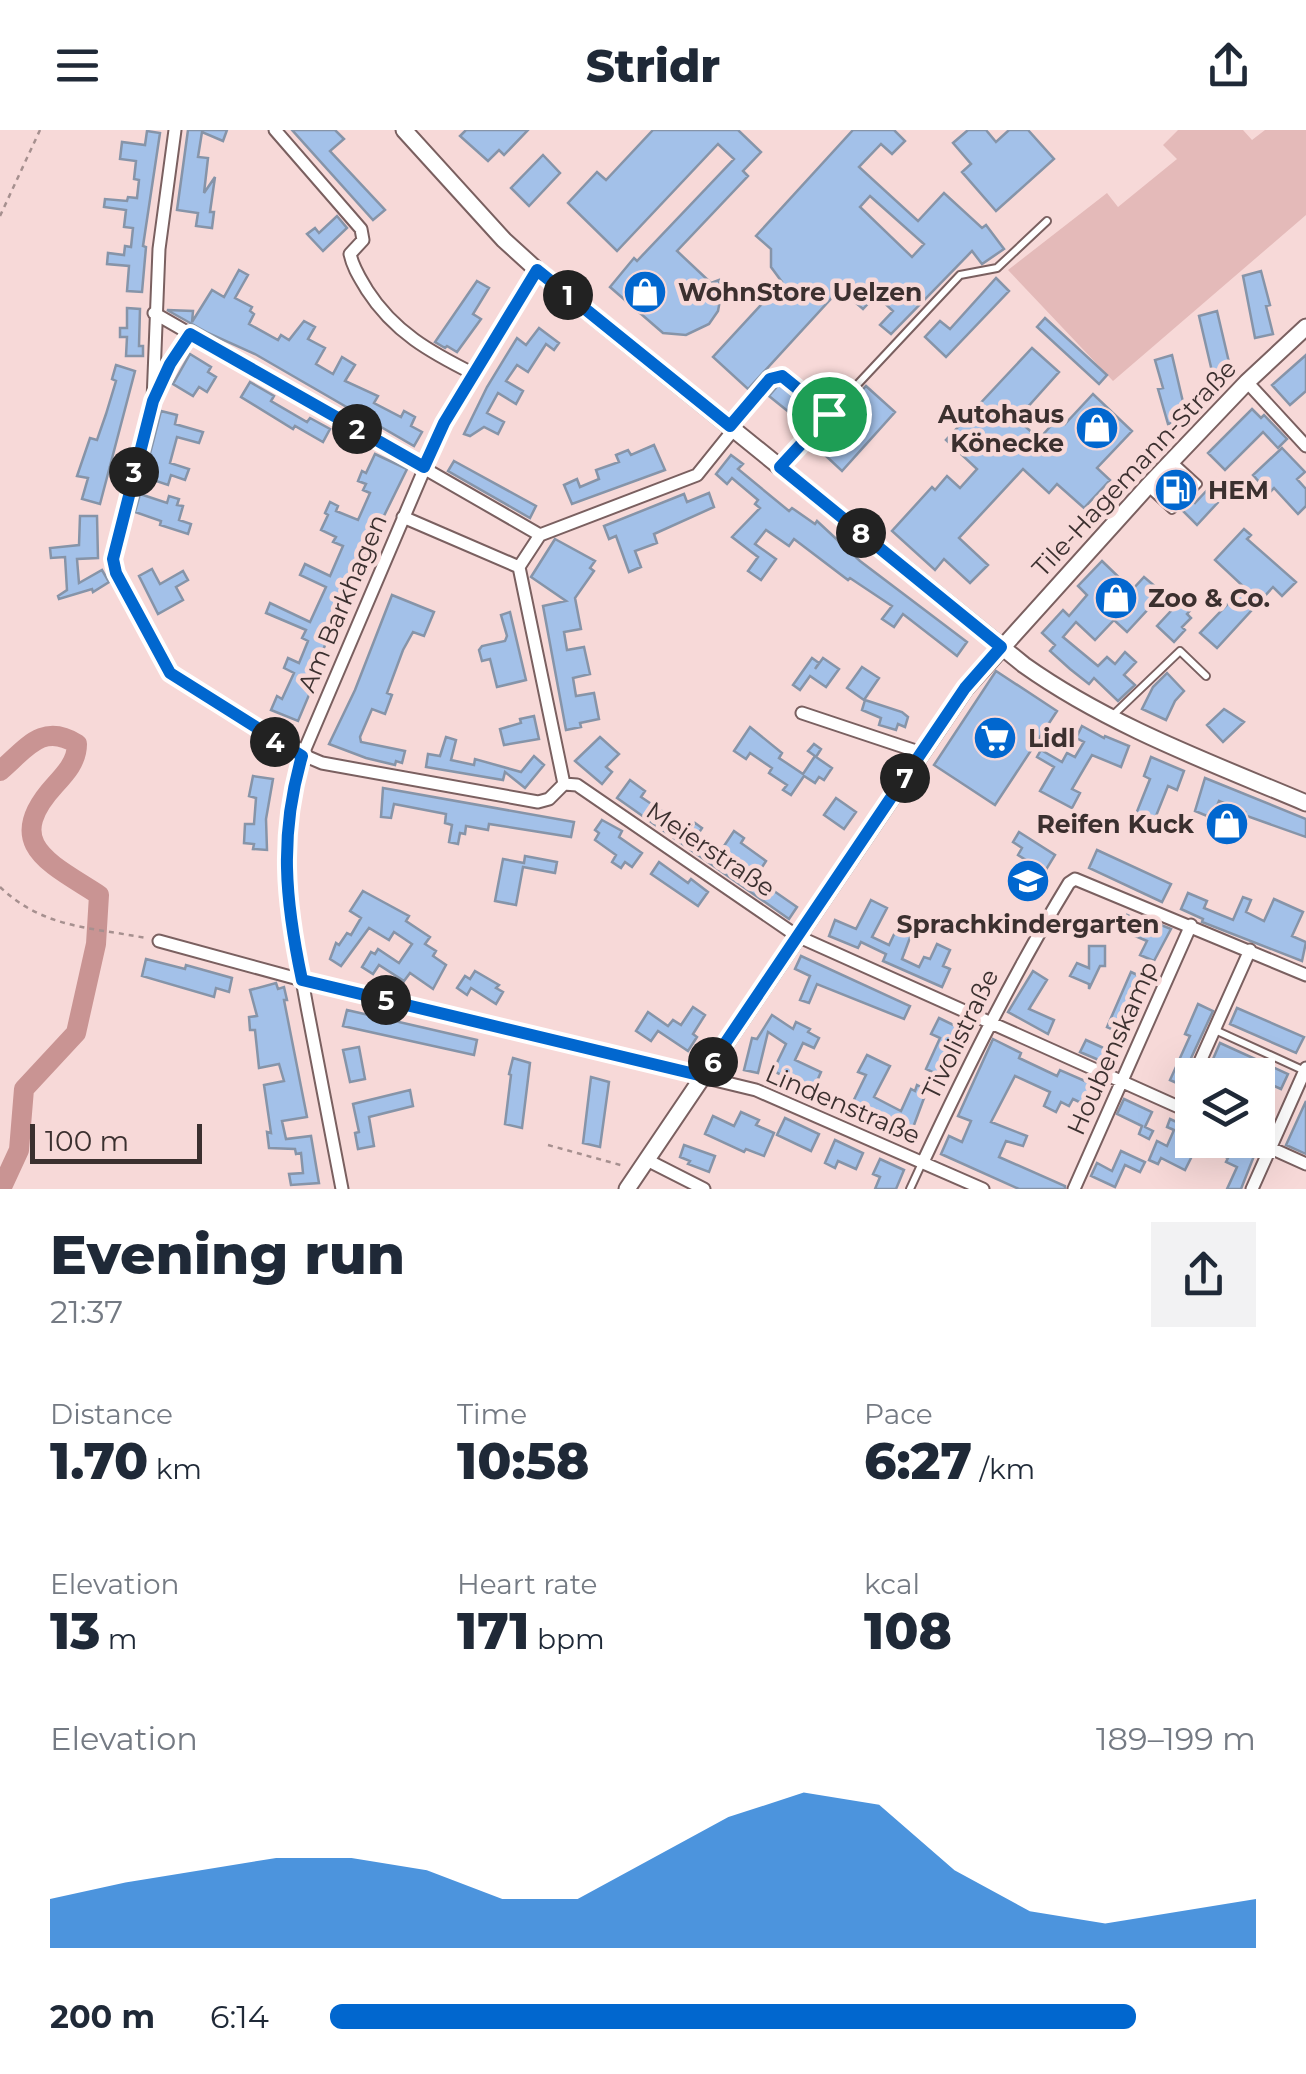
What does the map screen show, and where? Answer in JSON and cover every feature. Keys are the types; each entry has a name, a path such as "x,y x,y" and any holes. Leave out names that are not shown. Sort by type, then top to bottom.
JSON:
{"street":[{"path":"153,401 158,248 176,130"},
{"path":"275,130 361,229 363,240 350,254 352,266 382,313 427,350 474,374"},
{"path":"404,130 504,240 537,270 1001,647 1068,696 1110,718 1306,803"},
{"name":"Am Barkhagen","path":"342,1189 289,918 289,812 302,756 444,423 537,270"},
{"path":"154,313 540,535"},
{"name":"Tile-Hagemann-Straße","path":"627,1189 965,688 1172,460 1306,327"},
{"path":"190,334 170,364 153,401 114,546 116,573 170,673 302,756 322,763 538,802 549,799 564,784 519,567 540,535 696,475 732,427"},
{"path":"1247,382 1306,446"},
{"path":"403,517 519,567"},
{"path":"802,713 922,753"},
{"name":"Meierstraße","path":"564,784 577,784 796,936 1175,1106"},
{"name":"Tivolistraße","path":"923,1162 989,1022 1069,883 1075,878 1191,925"},
{"path":"1191,925 1306,975"},
{"name":"Houbenskamp","path":"1074,1189 1191,925"},
{"name":"Lindenstraße","path":"158,941 302,980 756,1090 982,1189"},
{"path":"1202,1058 1250,950"},
{"path":"1275,1137 1305,1069"},
{"path":"1275,1150 1306,1164"},
{"path":"1252,1189 1266,1158"},
{"path":"643,1165 704,1189"}],"lane":[{"path":"780,467 960,276 997,268 1047,221"},
{"path":"732,427 775,376 782,376 829,414"},
{"path":"1147,487 1172,510 1198,484 1172,460"},
{"path":"1110,718 1180,650 1206,676"},
{"path":"1215,1030 1305,1069"},
{"path":"910,1189 923,1162"}],"path":[{"path":"0,216 40,130"},
{"path":"0,886 19,905 38,916 158,941"},
{"path":"548,1146 643,1165"}],"shaded area":[{"path":"1178,130 1243,130 1252,140 1265,130 1306,130 1306,215 1113,381 1008,270 1107,193 1118,207 1177,159 1163,145"}],"building":[{"path":"188,130 227,130 223,141 202,132 198,157 208,158 204,193 215,177 212,228 196,226 198,213 177,210"},
{"path":"292,130 335,130 344,139 330,151 385,210 373,220"},
{"path":"466,130 528,130 504,155 499,150 488,161 460,136"},
{"path":"653,130 738,130 761,152 743,171 748,176 677,251 711,283 719,280 721,295 718,311 709,324 686,335 663,333 610,287 734,159 718,144 617,251 568,203 597,172 606,180"},
{"path":"853,130 894,130 905,141 892,154 881,144 859,167 918,221 944,193 982,228 986,225 1004,249 982,264 972,251 891,334 880,325 893,311 876,295 863,309 840,289 748,389 713,357 782,282 771,267 771,249 756,236","holes":["870,196 924,244 912,257 860,207"]},
{"path":"968,130 986,130 996,142 1009,130 1028,130 1054,159 996,211 962,172 971,164 953,143"},
{"path":"147,131 160,133 143,246 146,247 142,292 127,291 129,266 107,264 108,253 124,255 125,246 131,247 133,228 124,227 126,210 104,207 105,199 137,198 136,161 120,159 122,142 145,145"},
{"path":"543,155 560,173 529,206 511,188"},
{"path":"337,216 347,228 323,251 307,234 315,228 319,233"},
{"path":"239,270 248,275 235,298 252,307 250,311 254,314 249,324 278,340 281,335 289,340 304,321 315,327 308,339 325,348 316,364 333,374 342,357 355,365 345,381 378,396 374,403 401,417 404,411 415,417 411,426 422,432 414,446 255,354 167,310 193,311 192,322 212,290 224,297"},
{"path":"1261,271 1273,334 1255,338 1243,276"},
{"path":"996,278 1009,291 946,357 925,337 940,321 950,329"},
{"path":"477,281 489,288 473,314 481,319 457,352 445,348 435,342"},
{"path":"127,308 140,309 139,346 143,346 143,356 126,356 127,337 120,337 120,328 127,328"},
{"path":"1217,311 1232,375 1214,380 1199,316"},
{"path":"1045,318 1107,375 1099,384 1037,327"},
{"path":"539,328 559,343 554,350 546,344 528,372 517,365 506,381 523,391 516,404 498,393 487,413 504,422 498,434 484,427 470,436 464,434 517,338 526,345"},
{"path":"1032,348 1059,372 1017,419 1039,439 1058,418 1065,424 1093,394 1132,431 1097,468 1110,480 1084,508 1057,484 1049,493 1023,469 959,538 988,565 970,583 944,559 935,570 892,531 947,476 960,488 977,469 946,440"},
{"path":"190,354 211,367 208,372 216,377 207,392 199,387 193,396 173,384"},
{"path":"1172,355 1187,419 1168,424 1155,360"},
{"path":"1306,355 1306,391 1290,405 1272,385"},
{"path":"116,365 135,371 100,504 82,499 88,478 77,476 90,438 97,440 116,381 112,379"},
{"path":"250,382 274,396 271,401 307,422 310,418 330,429 323,442 295,426 293,429 241,397"},
{"path":"780,383 816,411 805,425 769,396"},
{"path":"866,386 895,412 842,471 812,443"},
{"path":"1252,409 1261,418 1264,415 1287,439 1278,448 1263,432 1225,470 1208,453"},
{"path":"161,411 177,415 175,424 203,432 199,443 177,437 170,463 189,469 185,480 171,475 168,485 144,477"},
{"path":"654,445 665,470 572,504 564,485 577,479 580,487 599,479 596,470 619,462 616,455 628,450 631,455"},
{"path":"1282,448 1305,472 1297,479 1306,489 1306,506 1298,514 1274,488 1269,493 1253,475"},
{"path":"375,454 407,469 349,587 298,721 271,710 277,696 282,699 294,673 284,668 288,658 299,663 308,641 302,638 306,630 266,613 270,603 310,622 326,587 300,575 305,564 330,576 343,546 333,542 336,537 321,530 328,515 325,513 330,502 338,506 336,511 358,520 370,493 363,490 366,484 358,481"},
{"path":"731,455 743,464 738,469 789,511 792,508 815,524 817,521 860,561 967,642 957,656 903,614 894,627 882,619 892,606 848,580 794,539 789,546 766,530 755,544 776,559 761,580 748,571 758,557 732,537 760,508 755,504 758,500 732,478 727,484 716,474"},
{"path":"454,461 536,506 530,518 448,471"},
{"path":"1210,487 1222,498 1197,525 1182,510"},
{"path":"709,493 714,507 654,534 657,543 635,551 641,567 629,572 616,536 609,539 604,526 684,494 687,502"},
{"path":"140,494 167,503 169,496 179,499 177,505 183,506 179,520 191,524 188,534 135,512"},
{"path":"80,516 97,516 98,558 77,559 79,583 102,570 109,582 93,592 92,589 59,599 67,590 65,557 51,558 50,548 79,545"},
{"path":"1244,529 1251,535 1247,539 1296,582 1282,596 1273,587 1217,648 1200,633 1244,587 1215,560"},
{"path":"555,539 595,561 590,568 594,571 575,598 581,629 564,632 567,650 584,647 590,674 573,678 576,696 594,693 599,719 566,730 543,606 566,601 531,577"},
{"path":"1102,561 1132,590 1144,577 1163,593 1127,632 1114,620 1095,640 1076,622 1063,637 1098,666 1107,657 1115,664 1125,652 1136,662 1124,675 1135,685 1118,701 1094,678 1089,684 1070,669 1050,651 1055,645 1042,633 1063,610 1069,616 1087,595 1078,586"},
{"path":"152,569 160,584 183,571 188,580 176,587 183,600 158,614 139,576"},
{"path":"392,595 434,612 424,636 413,632 403,650 387,693 392,695 385,714 372,709 360,737 361,742 405,751 402,763 396,761 395,765 329,744"},
{"path":"1184,597 1194,606 1187,614 1191,618 1182,627 1185,630 1174,642 1157,626"},
{"path":"510,612 526,680 497,687 490,659 482,661 479,650 505,641 501,615"},
{"path":"812,658 819,663 815,669 823,658 839,669 826,687 810,676 800,690 793,685"},
{"path":"862,667 879,678 864,700 847,688"},
{"name":"Lidl","path":"996,671 1057,711 995,805 934,765"},
{"path":"1167,673 1184,691 1166,720 1142,709 1153,687"},
{"path":"865,700 902,712 908,717 905,727 898,724 896,730 879,725 881,718 862,710"},
{"path":"1224,709 1244,722 1223,742 1207,725"},
{"path":"534,716 539,739 504,745 500,729"},
{"path":"1082,726 1129,746 1121,767 1092,755 1072,789 1080,793 1072,808 1040,791 1054,767 1037,757 1041,750 1062,762 1067,753 1075,757 1084,742 1076,738"},
{"path":"750,727 782,753 779,758 803,774 815,756 808,751 814,744 821,749 816,757 832,768 824,780 819,777 815,783 804,776 791,795 783,790 787,785 769,773 772,768 750,753 746,759 734,751"},
{"path":"446,737 456,740 451,760 474,765 475,759 521,772 534,756 544,765 525,788 505,772 503,780 426,767 428,754 440,756"},
{"path":"600,737 619,754 606,767 612,772 602,784 575,761"},
{"path":"1151,757 1184,771 1177,790 1168,786 1154,821 1136,814 1150,779 1144,776"},
{"path":"253,776 273,779 266,819 267,850 253,849 254,844 244,843 245,824 254,824 256,798 249,796"},
{"path":"1205,778 1306,819 1306,837 1244,815 1245,812 1219,801 1212,818 1195,811"},
{"path":"630,780 645,791 641,797 690,830 695,823 702,828 698,834 722,849 734,831 744,838 741,843 766,861 755,878 797,907 789,919 617,798"},
{"path":"383,788 574,822 571,837 489,824 488,830 466,826 458,844 449,842 452,825 445,823 446,814 394,804 391,818 381,817"},
{"path":"836,798 856,812 844,829 824,815"},
{"path":"602,820 622,831 619,837 642,853 632,867 625,862 621,868 612,862 616,855 595,840 599,833 595,830"},
{"path":"1019,832 1055,855 1028,899 1011,890 1029,862 1018,855 1022,848 1013,842"},
{"path":"1097,850 1171,884 1162,902 1089,868"},
{"path":"525,856 557,862 555,873 523,867 516,905 495,901 503,859 524,863"},
{"path":"659,862 708,892 698,906 651,874"},
{"path":"363,891 409,916 406,921 430,937 425,944 446,965 433,989 410,973 404,981 379,965 373,974 362,967 371,952 375,954 378,949 399,963 412,944 394,932 389,940 369,928 341,966 330,959 336,943 339,945 347,933 351,935 361,918 350,911"},
{"path":"1188,893 1207,901 1204,908 1233,920 1243,897 1251,900 1246,912 1264,921 1274,899 1303,912 1292,936 1306,942 1302,961 1202,922 1203,919 1181,909"},
{"path":"871,900 887,908 872,937 889,945 897,928 911,935 902,959 919,967 924,957 930,959 937,944 950,950 943,966 950,969 942,987 883,961 886,954 861,942 858,948 829,936 835,920 856,929"},
{"path":"1127,915 1171,929 1154,961 1140,955 1147,941 1121,930"},
{"path":"1089,946 1105,946 1105,966 1100,966 1089,989 1089,984 1070,976 1077,963 1089,968"},
{"path":"801,956 910,1006 904,1019 817,984 809,1003 800,1000 810,976 795,969"},
{"path":"146,959 232,978 229,992 216,988 214,997 142,976"},
{"path":"475,971 499,985 496,988 503,992 496,1004 471,988 467,995 457,988 465,976 470,979"},
{"path":"1033,971 1047,980 1029,1009 1054,1020 1048,1034 1008,1012"},
{"path":"1131,972 1148,980 1113,1066 1080,1052 1086,1040 1108,1050 1116,1031 1107,1027"},
{"path":"276,983 278,989 284,987 307,1117 282,1121 286,1139 311,1136 319,1183 291,1185 289,1174 303,1173 301,1153 296,1154 295,1149 269,1148 267,1132 271,1133 264,1085 284,1081 279,1064 259,1068 255,1030 250,1030 249,1017 257,1016 250,990"},
{"path":"1198,1004 1213,1011 1191,1058 1180,1058 1190,1036 1185,1034"},
{"path":"693,1007 705,1015 688,1051 658,1031 651,1041 636,1031 648,1012 668,1026 673,1020 681,1025"},
{"path":"1237,1008 1304,1037 1296,1053 1230,1024"},
{"path":"347,1010 477,1040 474,1055 343,1026"},
{"path":"772,1015 793,1029 796,1022 819,1038 814,1048 803,1043 795,1060 821,1072 813,1090 773,1071 786,1044 768,1032 758,1073 744,1070 752,1038 757,1039"},
{"path":"939,1018 966,1031 945,1078 926,1069 940,1038 931,1034"},
{"path":"993,1039 1021,1053 1019,1058 1057,1076 1060,1070 1101,1088 1092,1108 1073,1099 1069,1106 1061,1102 1056,1112 1044,1106 1050,1092 1015,1076 991,1122 1027,1136 1023,1146 1006,1141 999,1157 1065,1189 1019,1189 941,1154 949,1136 962,1142 971,1121 958,1116"},
{"path":"1220,1043 1253,1058 1213,1058"},
{"path":"359,1047 365,1079 350,1082 343,1050"},
{"path":"867,1055 890,1066 874,1097 901,1111 911,1089 915,1091 917,1085 927,1090 911,1133 873,1117 870,1123 848,1112 866,1075 858,1072"},
{"path":"513,1058 530,1063 522,1128 505,1124"},
{"path":"1275,1068 1288,1074 1281,1089 1275,1086"},
{"path":"591,1077 609,1082 600,1147 583,1143"},
{"path":"410,1090 413,1106 369,1117 374,1146 358,1149 353,1104"},
{"path":"1124,1099 1152,1112 1145,1127 1153,1131 1149,1139 1139,1134 1142,1126 1117,1114"},
{"path":"1306,1101 1306,1154 1286,1145"},
{"path":"741,1112 774,1133 764,1156 746,1149 744,1152 705,1134 713,1116 734,1126"},
{"path":"785,1118 819,1134 811,1151 777,1135"},
{"path":"1170,1119 1175,1121 1175,1158 1191,1158 1185,1170 1161,1158 1158,1164 1149,1160 1157,1141 1167,1146 1174,1130 1167,1127"},
{"path":"835,1140 863,1153 856,1169 838,1161 835,1168 825,1163"},
{"path":"684,1145 715,1156 709,1172 680,1157"},
{"path":"1121,1151 1145,1162 1140,1172 1125,1165 1115,1187 1091,1176 1097,1163 1112,1171"},
{"path":"1228,1158 1253,1158 1241,1189 1227,1189 1237,1167 1226,1162"},
{"path":"880,1159 904,1170 896,1189 875,1189 880,1177 873,1174"}],"waterway":[{"path":"0,771 44,737 65,738 77,744 70,766 39,805 32,837 49,862 99,895 96,944 76,1033 24,1089 19,1150 1,1189"}],"place":[{"name":"WohnStore Uelzen","path":"645,292"},
{"name":"Autohaus Könecke","path":"1097,428"},
{"name":"HEM","path":"1176,490"},
{"name":"Zoo & Co.","path":"1116,598"},
{"name":"Lidl","path":"995,738"},
{"name":"Reifen Kuck","path":"1227,824"},
{"name":"Sprachkindergarten","path":"1028,881"}],"route":[{"path":"537,270 730,426 775,376 782,376 829,414 780,467 1001,647 965,688 703,1076 302,980 289,918 286,845 302,756 170,673 116,573 113,559 153,401 170,364 190,334 424,467 444,423 537,270"}]}
